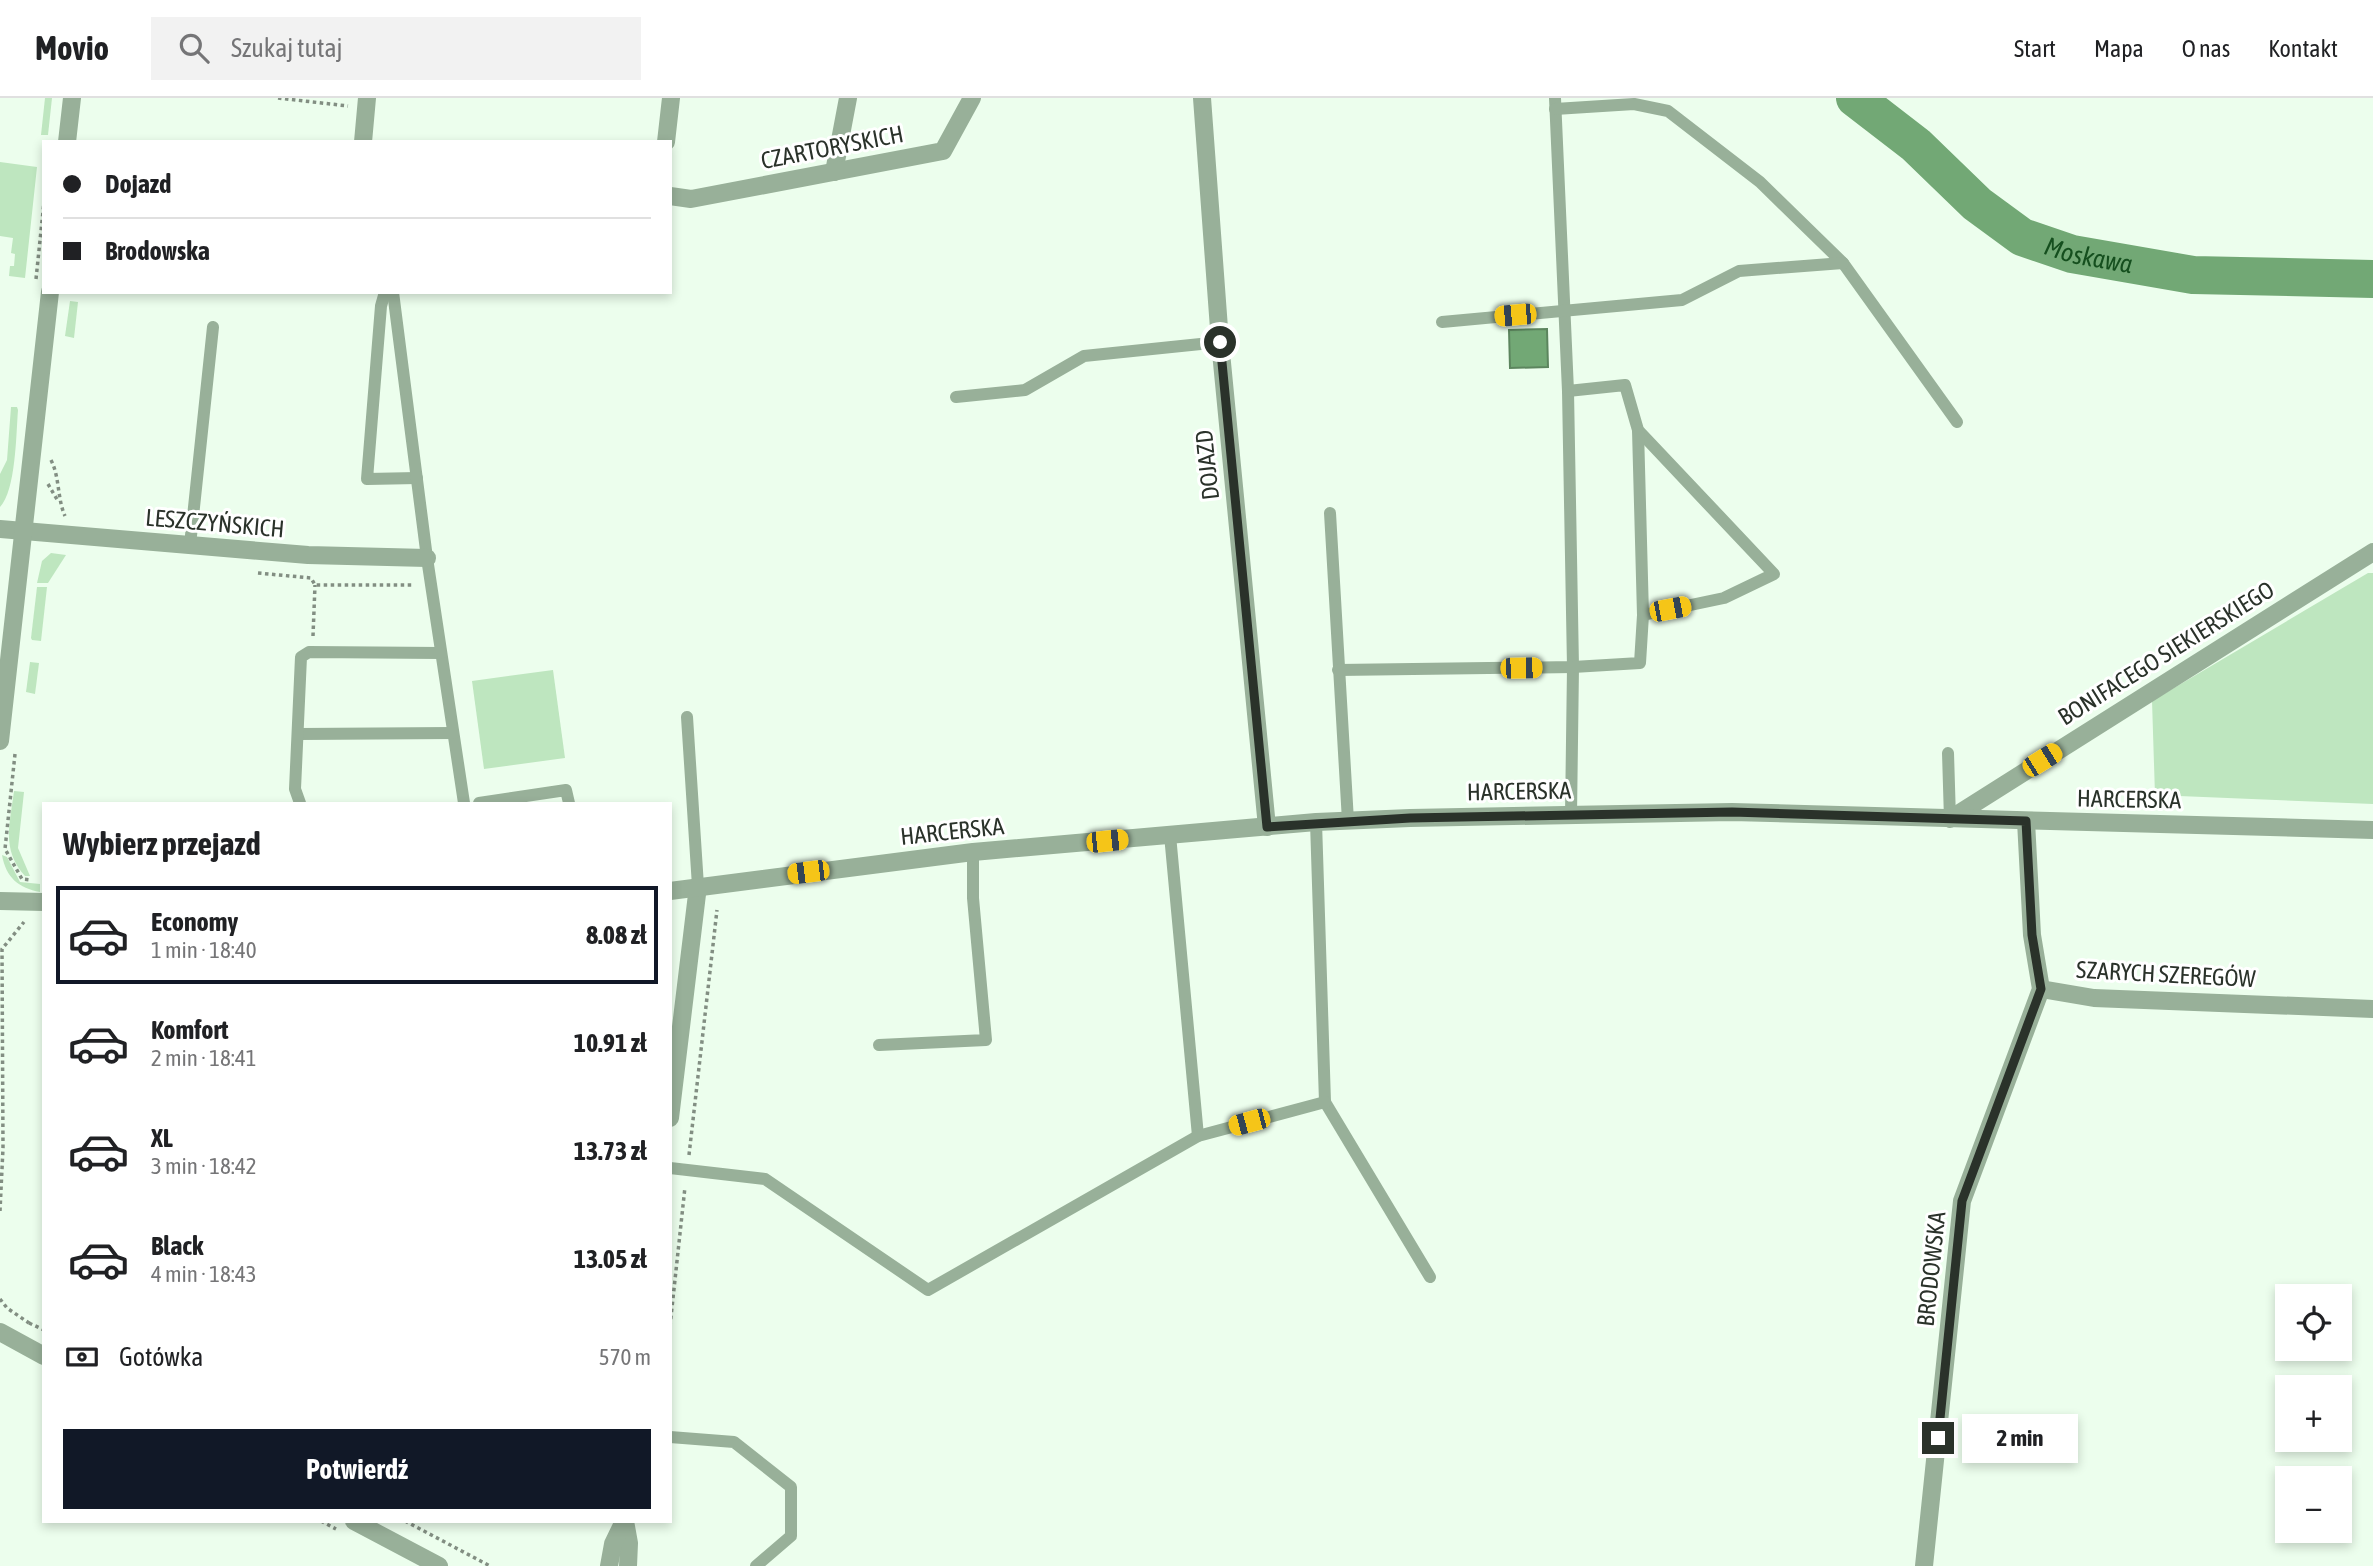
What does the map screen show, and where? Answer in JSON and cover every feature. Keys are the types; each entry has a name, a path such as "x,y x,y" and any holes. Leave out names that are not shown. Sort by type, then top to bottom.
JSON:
{"street":[{"path":"67,140 72,98"},
{"path":"666,140 671,98"},
{"path":"834,173 848,98"},
{"name":"CZARTORYSKICH","path":"672,196 691,199 943,151 972,98"},
{"name":"DOJAZD","path":"1202,98 1220,342 1267,827"},
{"path":"363,140 367,103"},
{"path":"0,741 50,294"},
{"name":"LESZCZYŃSKICH","path":"0,529 308,555 427,558"},
{"name":"BONIFACEGO SIEKIERSKIEGO","path":"1950,818 2373,552"},
{"name":"HARCERSKA","path":"672,891 973,852 1316,822 1732,812 2373,830"},
{"name":"SZARYCH SZEREGÓW","path":"2026,821 2032,935 2041,989 2094,998 2373,1009"},
{"path":"672,1101 698,886"},
{"path":"0,901 42,902"},
{"name":"BRODOWSKA","path":"1924,1566 1962,1201 2041,989"},
{"path":"0,1332 42,1355"},
{"path":"358,1523 439,1566"},
{"path":"609,1566 613,1544 623,1523"},
{"path":"624,1523 629,1543 628,1566"}],"lane":[{"path":"1571,815 1573,667 1568,391 1555,104 1634,104 1668,111 1760,183 1843,263 1957,422"},
{"path":"1442,322 1682,300 1739,271 1843,263"},
{"path":"384,294 381,306 367,479 417,478"},
{"path":"393,294 427,558 464,802"},
{"path":"190,545 213,327"},
{"path":"956,397 1026,390 1084,356 1220,342"},
{"path":"1338,670 1573,667 1640,663 1643,615 1637,430 1625,385 1568,391"},
{"path":"1637,430 1774,574 1724,598 1643,615"},
{"path":"1330,513 1348,821"},
{"path":"300,802 295,789 302,657 309,652 441,653"},
{"path":"688,716 698,886"},
{"path":"299,734 453,733"},
{"path":"1948,753 1950,818"},
{"path":"486,802 566,790 569,802"},
{"path":"1316,822 1325,1102 1430,1277"},
{"path":"1170,835 1198,1136"},
{"path":"879,1045 986,1040 973,898 973,852"},
{"path":"672,1168 765,1179 928,1290 1198,1136 1325,1102"},
{"path":"672,1437 734,1442 791,1487 791,1536 756,1566"}],"path":[{"path":"278,98 367,103"},
{"path":"49,456 55,469 60,503"},
{"path":"46,483 60,503 67,522"},
{"path":"256,572 311,578 315,585 313,652"},
{"path":"315,585 431,585"},
{"path":"16,752 5,849 22,879 33,880"},
{"path":"672,1308 717,910"},
{"path":"0,1212 3,1148 2,949 23,922 34,922"},
{"path":"0,1299 7,1308 42,1329"},
{"path":"25,1331 29,1323"},
{"path":"409,1523 490,1566"}],"shaded area":[{"path":"45,98 52,98 48,135 41,135"},
{"path":"0,162 37,167 25,278 9,276 10,266 14,266 15,254 11,253 13,238 0,236"},
{"path":"70,301 78,302 74,338 65,336"},
{"path":"1547,329 1548,367 1510,368 1509,330"},
{"path":"11,407 17,407 18,410 14,462 9,488 0,507 0,474 7,460"},
{"path":"51,553 66,555 48,583 37,583 42,561"},
{"path":"2368,573 2373,573 2373,804 2155,795 2152,701"},
{"path":"37,587 47,587 41,641 31,638"},
{"path":"30,662 39,663 35,694 26,692"},
{"path":"553,670 565,758 484,769 472,681"},
{"path":"14,791 24,792 18,848 30,876 25,876 17,866 10,846 9,825"},
{"path":"2,855 7,857 20,882 40,884 40,892 15,881 7,870"}],"waterway":[{"name":"Moskawa","path":"1855,98 1916,145 1977,204 2022,237 2072,254 2193,275 2373,279"}],"route":[{"path":"1220,342 1267,827 1410,818 1732,812 2026,821 2032,935 2041,989 1962,1201 1938,1438"}]}
